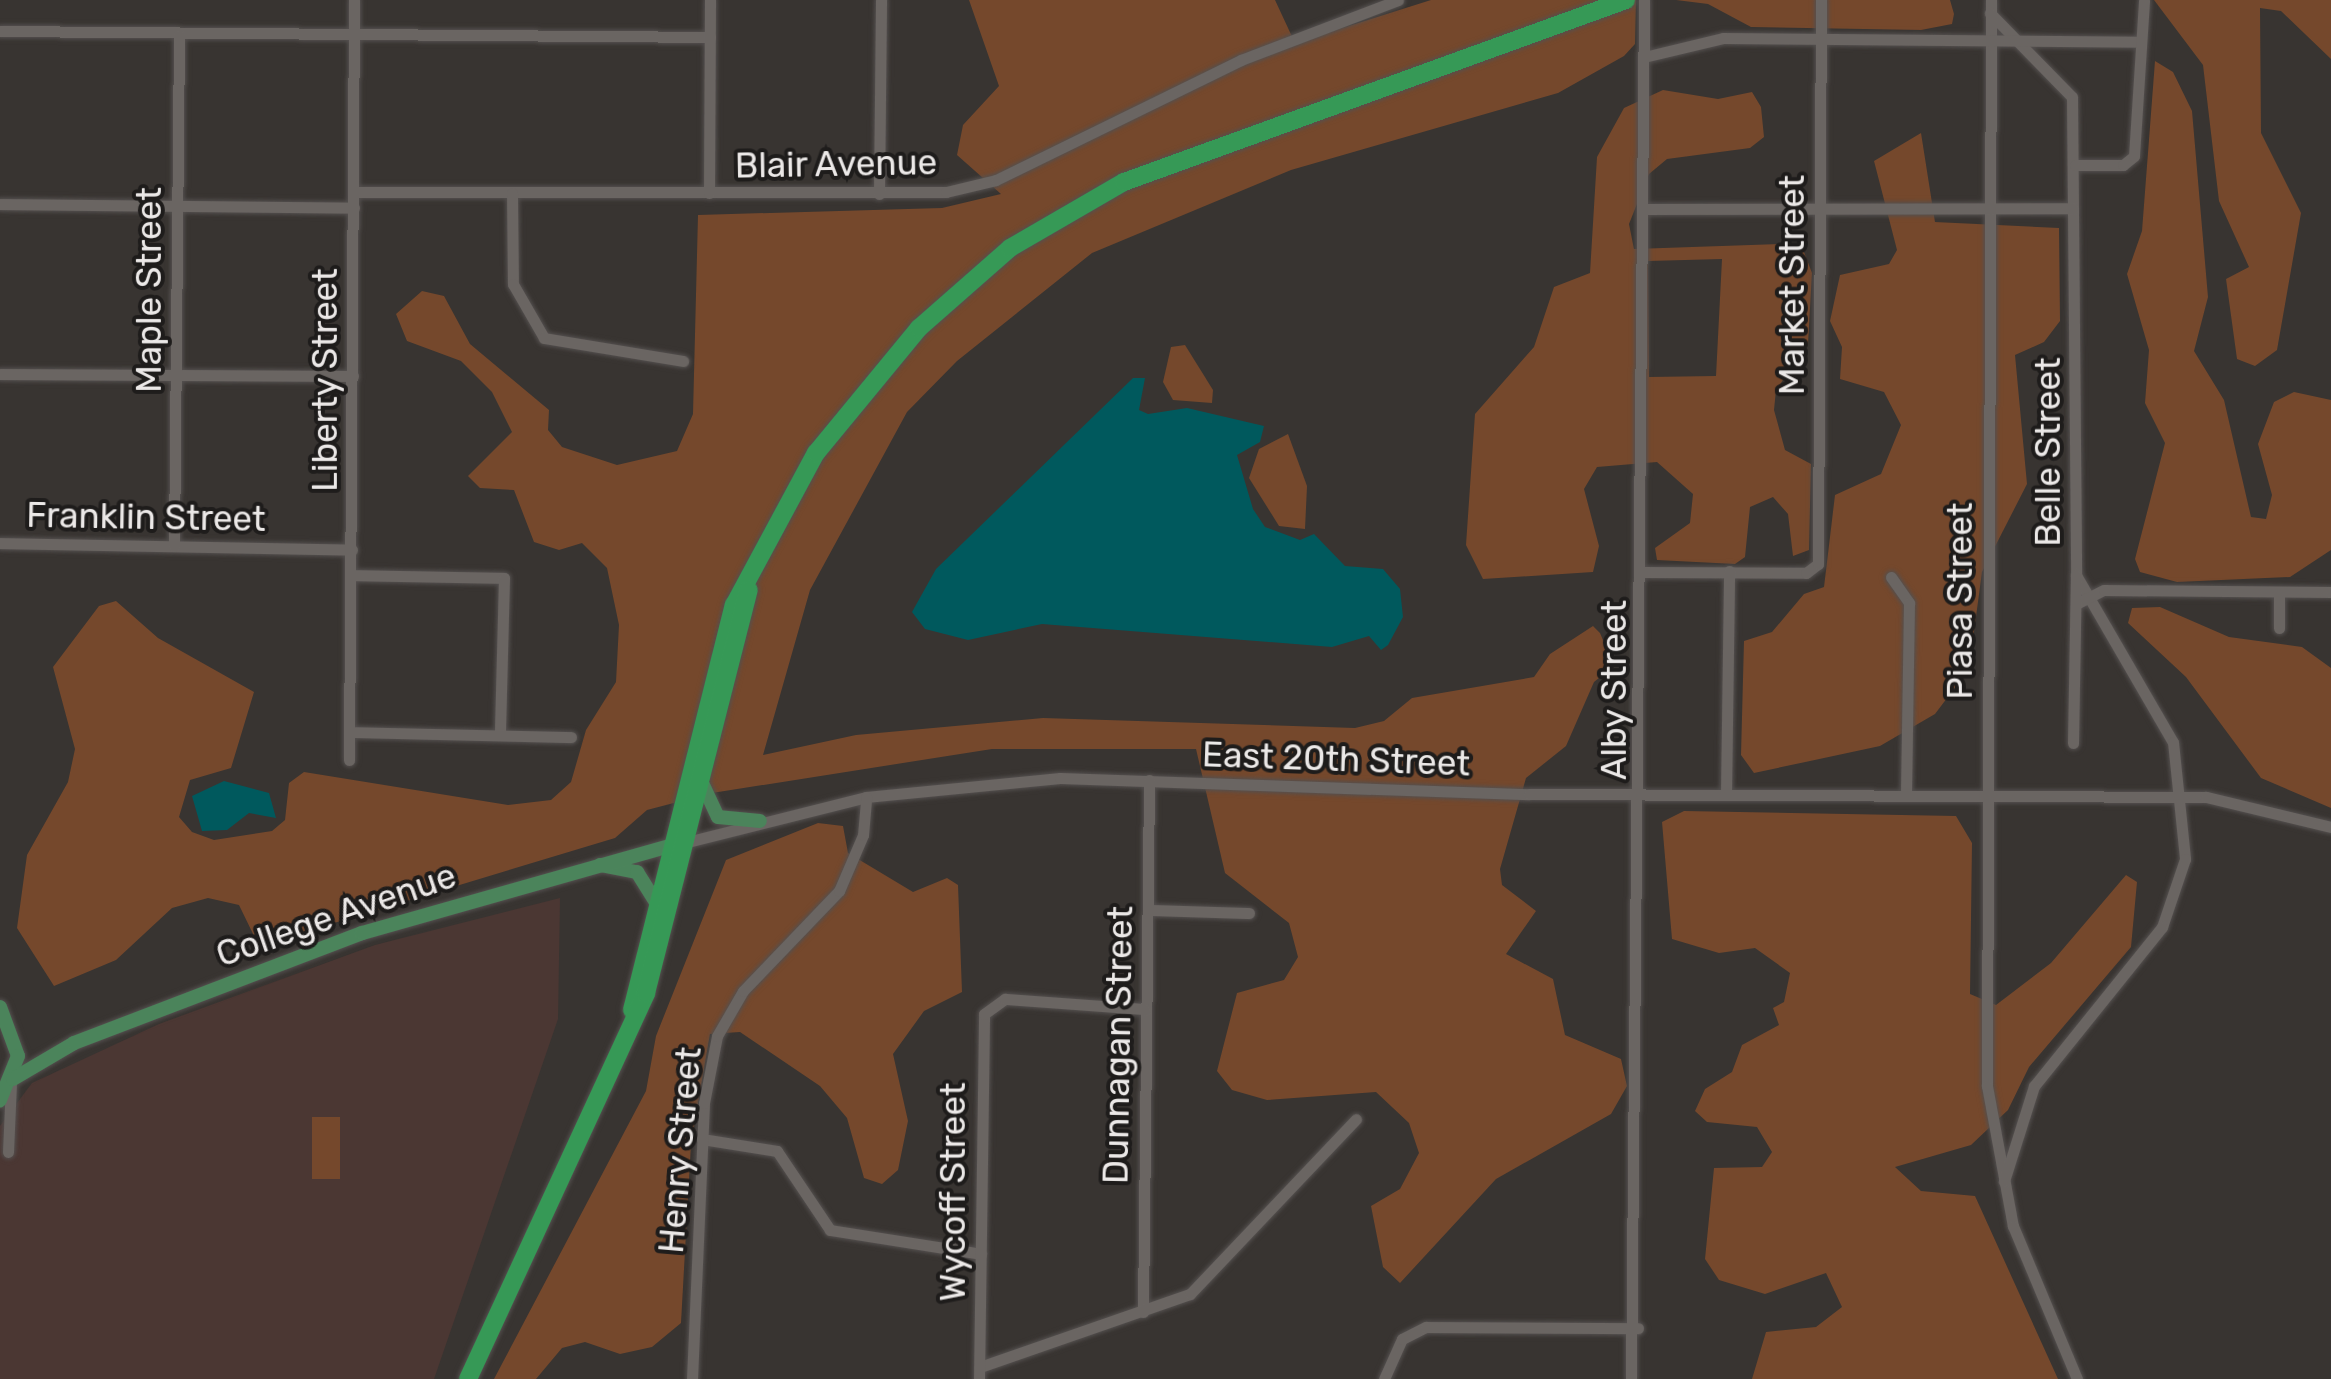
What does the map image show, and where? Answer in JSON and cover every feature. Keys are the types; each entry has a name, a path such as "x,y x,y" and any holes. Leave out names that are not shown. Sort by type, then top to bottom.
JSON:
{"highway":[{"path":"632,1010 646,994 691,841 750,585 792,493 860,392 956,293 1048,222 1210,147 1618,4"},
{"path":"468,1379 632,1010 656,902 734,606 750,585"}],"main road":[{"path":"703,785 718,817 760,822"},
{"name":"College Avenue","path":"12,1081 48,1055 362,932 594,864 691,841"},
{"path":"594,864 637,872 656,902"},
{"path":"0,1007 17,1040 12,1081 0,1100"},
{"path":"17,1040 48,1055"}],"street":[{"name":"Liberty Street","path":"349,760 354,0"},
{"path":"709,193 710,0"},
{"path":"879,194 881,0"},
{"name":"Blair Avenue","path":"354,192 879,194 996,180 1241,60 1398,0"},
{"name":"Alby Street","path":"1631,1379 1638,1328 1644,0"},
{"name":"Market Street","path":"1729,571 1816,569 1821,0"},
{"path":"2075,165 2132,160 2144,0"},
{"name":"Piasa Street","path":"1991,7 1987,1086 2003,1188"},
{"name":"Belle Street","path":"1991,7 2072,97 2076,575 2092,592 2173,742 2182,798 2184,873 2170,914 2034,1086 2003,1188"},
{"path":"0,31 710,37"},
{"name":"Maple Street","path":"174,546 179,35"},
{"path":"1644,57 1704,40 2141,42"},
{"path":"0,190 0,207 354,208"},
{"path":"512,192 513,284 544,338 684,361"},
{"path":"1644,208 2073,208"},
{"path":"0,374 353,376"},
{"name":"Franklin Street","path":"0,543 352,550"},
{"path":"1642,572 1729,571 1726,795"},
{"path":"352,574 504,578 500,734"},
{"path":"2073,743 2076,575"},
{"path":"1891,577 1905,586 1906,796"},
{"path":"2076,604 2092,592 2331,592"},
{"path":"2280,592 2280,628"},
{"path":"349,732 571,737"},
{"name":"East 20th Street","path":"691,841 866,798 1018,778 1640,795 2182,798 2331,826"},
{"name":"Dunnagan Street","path":"1143,1312 1149,780"},
{"name":"Henry Street","path":"692,1379 702,1139 724,1020 840,890 863,835 866,798"},
{"path":"1149,910 1249,913"},
{"name":"Wycoff Street","path":"980,1373 989,1007 1005,1000 1144,1009"},
{"path":"0,1141 8,1152 12,1081"},
{"path":"980,1373 1143,1312 1200,1286 1356,1119"},
{"path":"702,1139 777,1152 830,1230 980,1254"},
{"path":"2003,1188 2077,1379"},
{"path":"1384,1379 1402,1340 1426,1327 1638,1328"}],"shaded area":[{"path":"969,0 1275,0 1295,43 1431,0 1636,0 1635,44 1624,56 1558,93 1291,170 1092,253 957,361 907,412 810,590 763,755 856,735 1043,718 1355,728 1384,721 1412,698 1534,677 1550,654 1593,626 1614,666 1594,682 1566,746 1526,778 1500,869 1502,885 1536,911 1506,954 1553,979 1565,1035 1621,1059 1627,1086 1611,1114 1496,1179 1400,1283 1383,1267 1371,1206 1400,1189 1419,1153 1409,1123 1376,1092 1267,1100 1232,1090 1217,1071 1237,993 1284,980 1298,957 1289,923 1225,873 1196,749 992,749 712,793 647,810 615,838 291,936 255,938 239,905 208,898 172,908 116,960 54,986 17,928 27,855 68,782 75,749 53,667 99,606 116,601 158,638 254,692 231,768 190,780 179,817 192,832 214,840 272,831 285,820 289,783 304,772 508,805 551,800 571,782 586,730 616,682 619,625 607,568 582,543 559,550 534,542 514,490 480,488 468,476 512,432 492,392 461,361 407,341 396,314 422,291 444,296 470,344 549,410 548,430 562,447 617,465 677,451 693,414 698,215 942,208 1001,194 957,155 963,125 999,86"},
{"path":"1676,0 1950,0 1954,14 1952,24 1921,30 1751,27 1708,4"},
{"path":"2154,0 2331,0 2331,59 2281,11 2260,8 2261,133 2301,213 2277,350 2255,366 2237,359 2226,279 2249,267 2219,201 2203,65"},
{"path":"2155,61 2173,72 2192,111 2208,297 2194,351 2224,400 2251,517 2266,519 2272,495 2258,444 2274,402 2294,392 2331,400 2331,550 2290,577 2177,582 2140,572 2135,559 2165,443 2145,403 2149,350 2127,274 2142,231"},
{"path":"1663,90 1718,99 1752,92 1761,107 1764,137 1750,148 1667,159 1649,174 1629,224 1634,249 1782,244 1804,252 1812,273 1808,344 1776,390 1774,410 1785,450 1811,464 1809,550 1793,556 1788,514 1773,497 1750,507 1745,557 1735,564 1657,560 1655,548 1690,523 1693,494 1657,462 1597,467 1584,489 1599,546 1593,572 1483,579 1466,545 1475,414 1534,347 1554,287 1590,273 1597,157 1624,108","holes":["1722,259 1716,376 1649,377 1648,261"]},
{"path":"1921,133 1935,222 2059,228 2060,321 2044,342 2015,355 2027,484 1982,572 1969,669 1935,714 1880,746 1754,773 1741,755 1744,641 1772,632 1804,594 1824,587 1835,495 1881,474 1901,425 1884,392 1840,379 1842,347 1830,321 1840,275 1889,264 1897,250 1874,161"},
{"path":"1185,345 1213,390 1212,403 1173,400 1163,382 1171,347"},
{"path":"1288,434 1307,486 1305,529 1279,526 1249,478 1259,449"},
{"path":"2160,607 2229,637 2302,647 2331,668 2331,808 2261,778 2186,677 2128,623 2132,608"},
{"path":"1684,811 1956,816 1972,843 1970,994 1996,1005 2051,963 2126,875 2137,882 2131,947 2029,1067 2008,1110 1971,1145 1895,1167 1921,1191 1975,1196 2058,1379 1752,1379 1766,1332 1816,1327 1842,1307 1826,1273 1765,1294 1719,1280 1705,1259 1714,1168 1762,1167 1772,1152 1757,1127 1707,1122 1695,1111 1705,1089 1732,1072 1742,1045 1779,1025 1773,1008 1784,1002 1790,973 1755,948 1719,953 1672,939 1662,822"},
{"path":"818,823 843,826 848,853 913,892 947,878 958,885 962,992 924,1011 893,1054 908,1121 898,1170 882,1184 864,1178 847,1118 820,1086 740,1032 710,1034 691,1144 681,1323 652,1347 620,1354 585,1342 562,1348 536,1379 494,1379 646,1091 656,1036 726,860"},
{"path":"560,898 558,1019 434,1379 0,1379 0,1126 32,1083 159,1024 375,945"},
{"path":"312,1117 340,1117 340,1179 312,1179"}],"water":[{"path":"1133,378 1145,378 1139,410 1148,414 1187,408 1264,426 1260,442 1237,455 1253,509 1265,527 1300,540 1314,534 1345,566 1383,569 1400,589 1403,617 1388,645 1381,650 1369,636 1332,647 1042,624 968,640 925,629 912,612 936,569"},
{"path":"224,781 269,793 276,818 249,813 227,830 202,831 192,796"}]}
